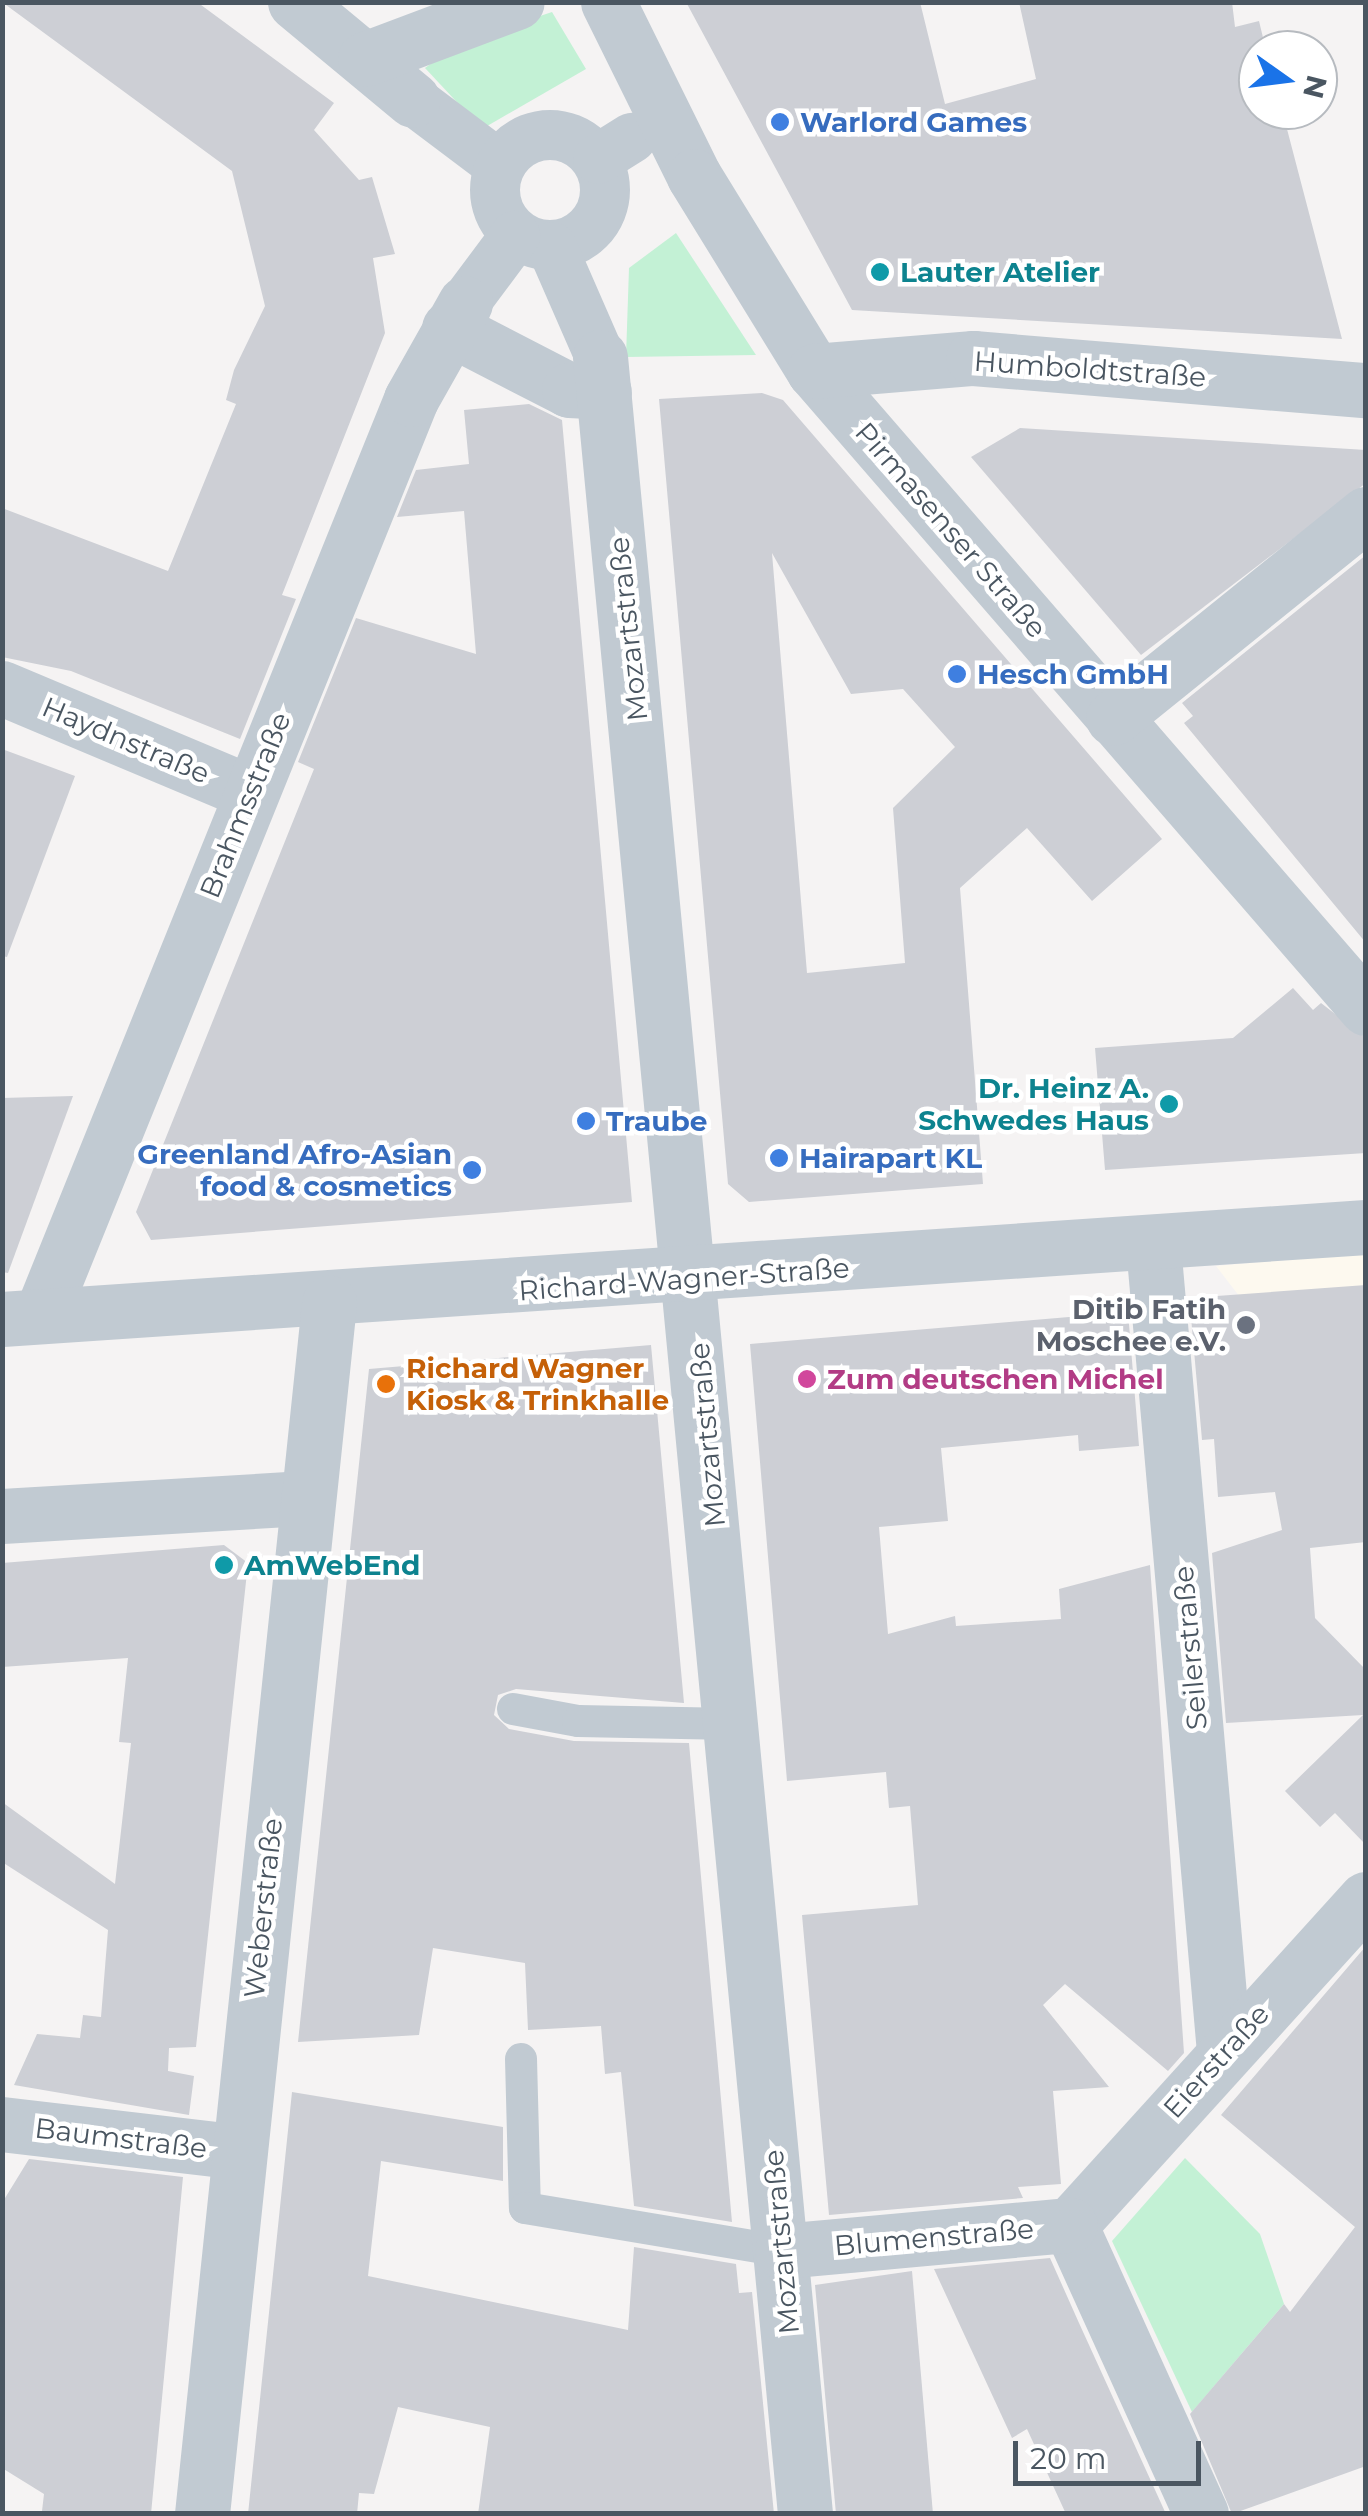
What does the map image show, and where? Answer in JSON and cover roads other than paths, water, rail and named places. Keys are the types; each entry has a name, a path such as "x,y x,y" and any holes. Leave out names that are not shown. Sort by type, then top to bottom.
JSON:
{"street":[{"path":"296,2 413,100 498,164"},
{"path":"364,59 518,2"},
{"name":"Pirmasenser Straße","path":"608,2 694,176 814,371 1366,1008"},
{"path":"498,164 494,203 534,242 602,375 569,390 457,315 534,242 588,232 606,198 615,148 566,135 528,138 498,164"},
{"name":"Brahmsstraße","path":"22,1317 250,792 410,398 457,315"},
{"name":"Humboldtstraße","path":"814,371 972,358 1366,390"},
{"name":"Mozartstraße","path":"602,375 692,1279 805,2514"},
{"path":"1113,718 1366,514"},
{"name":"Haydnstraße","path":"2,688 250,792"},
{"name":"Richard-Wagner-Straße","path":"22,1317 329,1303 692,1279 1366,1227"},
{"name":"Seilerstraße","path":"1154,1244 1224,2051"},
{"name":"Weberstraße","path":"202,2514 304,1498 329,1303"},
{"path":"2,1516 304,1498"},
{"name":"Eierstraße","path":"1070,2225 1224,2051 1366,1900"},
{"name":"Baumstraße","path":"2,2124 239,2152"},
{"name":"Blumenstraße","path":"782,2251 1070,2225 1202,2514"}],"lane":[{"path":"513,1709 578,1721 733,1724"},
{"path":"520,2059 526,2208 782,2251"}],"place":[{"name":"Warlord Games","path":"780,122"},
{"name":"Lauter Atelier","path":"880,272"},
{"name":"Hesch GmbH","path":"957,674"},
{"name":"Dr. Heinz A. Schwedes Haus","path":"1169,1104"},
{"name":"Traube","path":"586,1121"},
{"name":"Hairapart KL","path":"779,1158"},
{"name":"Greenland Afro-Asian food & cosmetics","path":"472,1170"},
{"name":"Ditib Fatih Moschee e.V.","path":"1246,1325"},
{"name":"Zum deutschen Michel","path":"807,1379"},
{"name":"Richard Wagner Kiosk & Trinkhalle","path":"386,1384"},
{"name":"AmWebEnd","path":"224,1565"}]}
